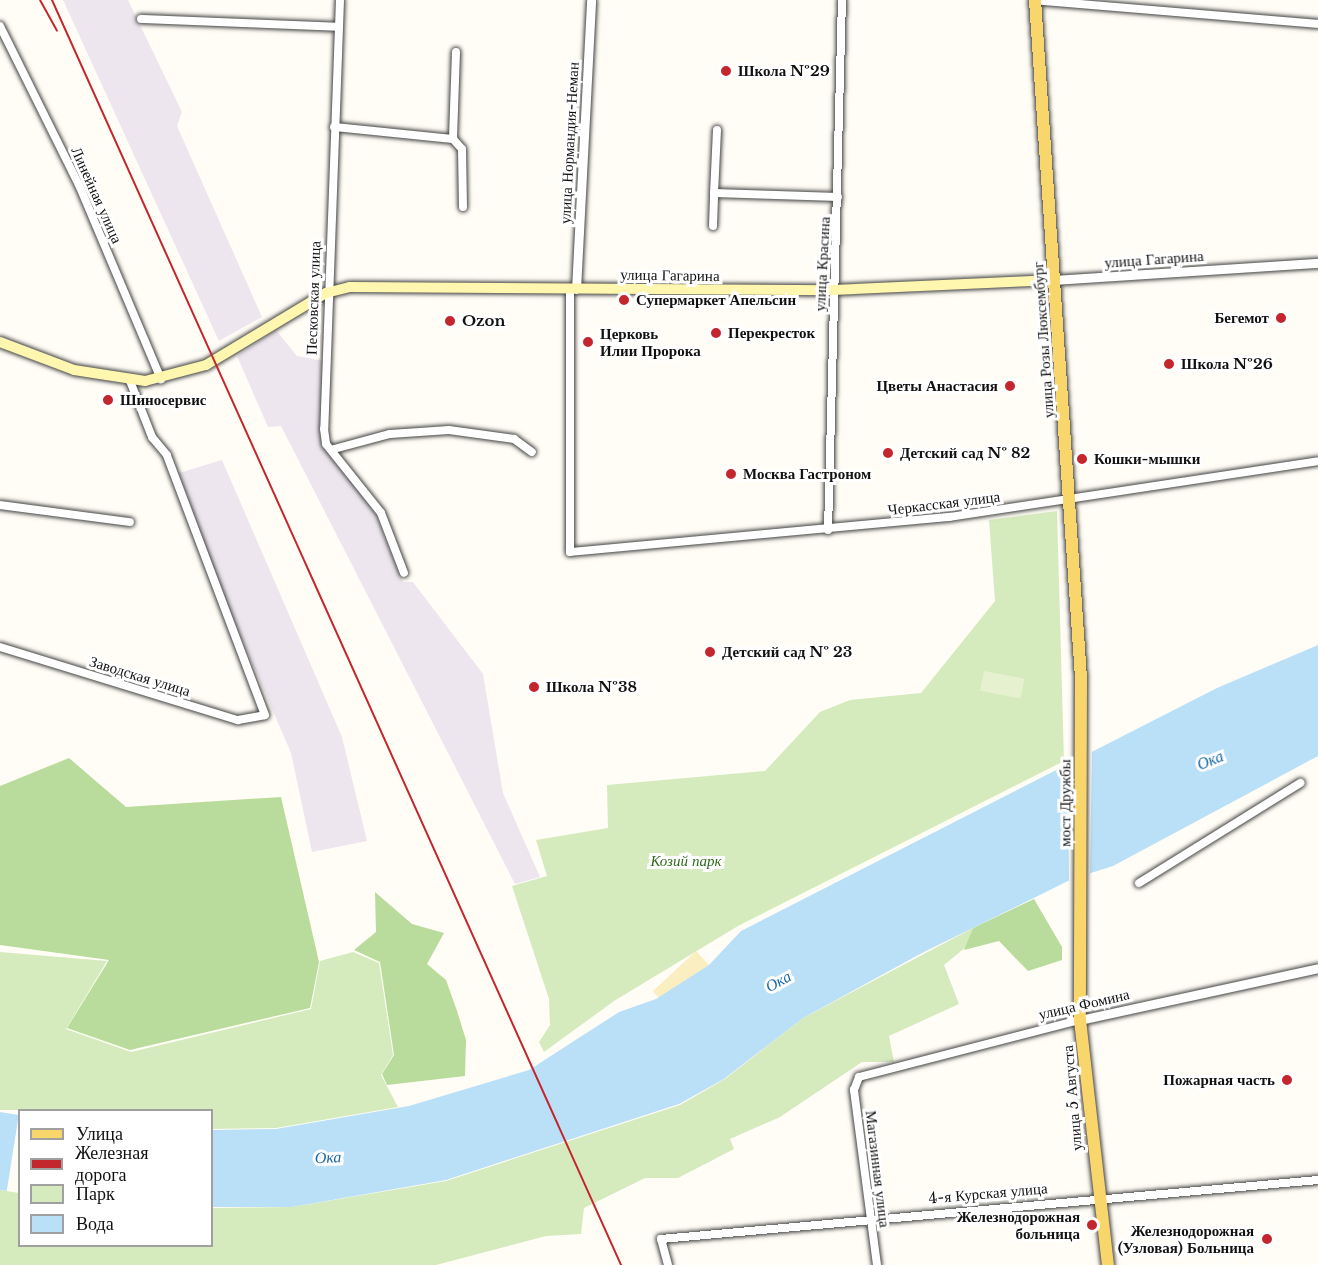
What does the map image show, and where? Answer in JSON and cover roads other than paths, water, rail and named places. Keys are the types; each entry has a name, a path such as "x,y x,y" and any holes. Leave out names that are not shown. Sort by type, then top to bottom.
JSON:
{"main road":[{"name":"улица Розы Люксембург","path":"1035,0 1081,679"},
{"name":"улица Гагарина","path":"0,342 46,362 130,381 160,379 206,365 326,293 350,287 833,290 1054,280"},
{"name":"мост Дружбы","path":"1079,927 1081,679"},
{"name":"улица 5 Августа","path":"1079,927 1080,1020 1097,1198 1108,1265"}],"street":[{"name":"Песковская улица","path":"340,0 326,293 324,429 326,444 334,449 381,513 404,573"},
{"name":"улица Нормандия-Неман","path":"570,552 573,288 591,0"},
{"name":"улица Красина","path":"828,530 842,0"},
{"path":"1030,0 1318,24"},
{"path":"141,19 339,27"},
{"name":"Линейная улица","path":"0,26 78,184 160,379"},
{"path":"453,139 456,52"},
{"path":"334,127 453,139 462,149 463,207"},
{"path":"713,226 717,130"},
{"path":"714,193 838,196"},
{"name":"улица Гагарина","path":"1054,280 1318,263"},
{"name":"Заводская улица","path":"0,647 238,720 261,718 267,709 167,455 152,437 130,381"},
{"path":"334,449 390,434 449,430 514,439 532,452"},
{"name":"Черкасская улица","path":"570,552 828,530 1069,500 1318,461"},
{"path":"0,505 130,522"},
{"path":"1139,883 1300,783"},
{"name":"улица Фомина","path":"860,1077 1080,1020 1318,968"},
{"name":"Магазинная улица","path":"860,1077 854,1090 877,1265"},
{"name":"4-я Курская улица","path":"668,1265 661,1239 870,1217 1318,1180"}],"water":[{"name":"Ока","path":"1318,645 1318,756 1113,866 1072,879 922,953 803,1018 724,1079 679,1104 446,1180 292,1207 213,1207 213,1130 276,1129 409,1106 529,1070 619,1012 656,999 709,965 741,931 1217,688"},
{"path":"0,1112 18,1115 7,1191 0,1190"}],"railway":[{"path":"40,0 57,31"},
{"path":"52,0 621,1265"}],"place":[{"name":"Школа №29","path":"726,71"},
{"name":"Супермаркет Апельсин","path":"624,300"},
{"name":"Бегемот","path":"1281,318"},
{"name":"Ozon","path":"450,321"},
{"name":"Перекресток","path":"716,333"},
{"name":"Церковь Илии Пророка","path":"588,342"},
{"name":"Школа №26","path":"1169,364"},
{"name":"Цветы Анастасия","path":"1010,386"},
{"name":"Шиносервис","path":"108,400"},
{"name":"Детский сад № 82","path":"888,453"},
{"name":"Кошки-мышки","path":"1082,459"},
{"name":"Москва Гастроном","path":"731,474"},
{"name":"Детский сад № 23","path":"710,652"},
{"name":"Школа №38","path":"534,687"},
{"name":"Пожарная часть","path":"1287,1080"},
{"name":"Железнодорожная больница","path":"1092,1225"},
{"name":"Железнодорожная (Узловая) Больница","path":"1267,1239"}],"park label":[{"name":"Козий парк","path":"686,861"}]}
